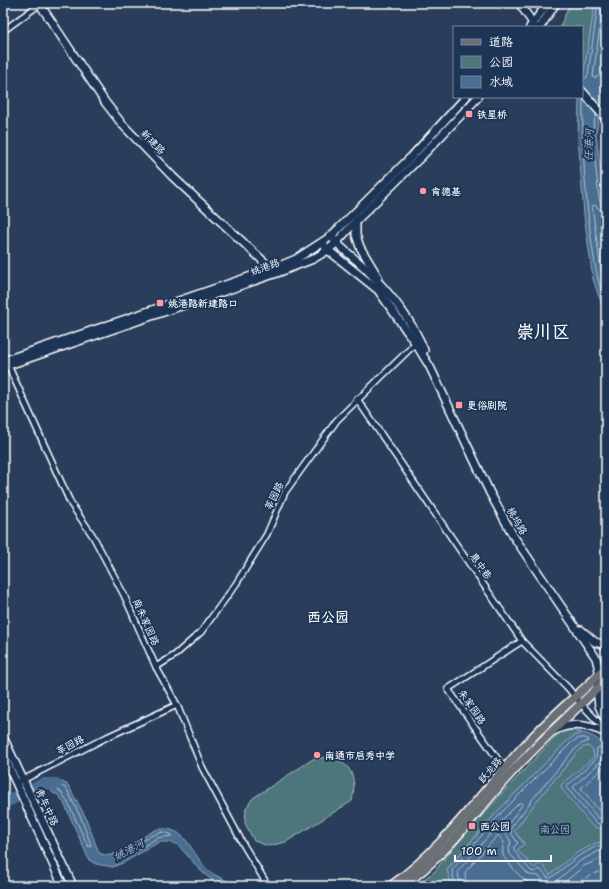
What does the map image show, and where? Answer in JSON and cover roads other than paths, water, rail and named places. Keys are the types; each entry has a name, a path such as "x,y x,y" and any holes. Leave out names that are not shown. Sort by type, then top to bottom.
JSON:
{"main road":[{"name":"跃龙路","path":"402,886 439,855 469,823 502,783 549,734 597,689 606,667"},
{"name":"跃龙路","path":"391,886 424,860 528,742 575,696 602,678"}],"street":[{"path":"520,3 535,26"},
{"path":"535,26 548,3"},
{"path":"535,26 556,3"},
{"path":"3,31 40,4"},
{"name":"新建路","path":"40,4 105,102 122,124 173,177 275,271"},
{"path":"583,92 605,118"},
{"name":"姚港路","path":"275,271 330,237 412,156 465,98"},
{"name":"姚港路","path":"5,364 313,259 336,243 477,98"},
{"path":"356,221 356,235 360,247 382,286"},
{"name":"桃坞路","path":"330,237 366,269 382,286 404,314 490,493 514,537 596,658 602,678"},
{"name":"桃坞路","path":"322,243 328,250 378,290 418,342"},
{"name":"莘园路","path":"156,667 175,655 201,632 236,584 267,534 285,492 337,420 357,399 418,342"},
{"name":"南朱家园路","path":"5,364 71,504 93,536 124,595 156,667 177,705 202,767 243,844 268,886"},
{"name":"惠中巷","path":"357,399 522,641 606,730"},
{"path":"569,618 595,642 606,645"},
{"name":"朱家园路","path":"504,768 448,688 522,641"},
{"path":"597,689 599,706 606,721"},
{"name":"莘园路","path":"19,781 107,737 177,705"},
{"path":"549,734 560,727 580,725 598,729 606,733"},
{"name":"青年中路","path":"3,737 19,781 63,886"},
{"name":"青年中路","path":"3,754 19,781 73,886"}],"water":[{"name":"任港河","path":"595,3 606,3 606,57 603,99 596,133 606,215 606,314 593,279 584,215 578,137 579,98 583,98 583,78"},
{"path":"582,733 596,738 606,748 606,826 598,828 592,826 562,789 561,785 594,757 593,750 588,746 583,747 575,755 514,831 524,844 517,850 534,868 541,863 550,875 575,854 594,844 606,840 606,886 452,886 447,870 498,811 567,741"},
{"path":"56,779 68,785 85,816 99,853 112,855 155,830 165,829 180,834 209,871 239,886 219,886 202,872 178,845 170,842 159,842 125,862 113,867 96,864 89,860 64,803 58,795 53,793 49,788 42,787 39,782"}],"waterway":[{"name":"姚港河","path":"33,789 44,784 56,784"},
{"name":"姚港河","path":"3,803 16,797"}],"place":[{"name":"铁星桥","path":"469,114"},
{"name":"肯德基","path":"423,191"},
{"name":"姚港路新建路口","path":"160,303"},
{"name":"更俗剧院","path":"459,405"},
{"name":"南通市启秀中学","path":"317,755"},
{"name":"西公园","path":"472,826"}],"district":[{"name":"崇川区","path":"543,332"},
{"name":"西公园","path":"328,617"}],"park label":[{"name":"南公园","path":"555,829"}]}
